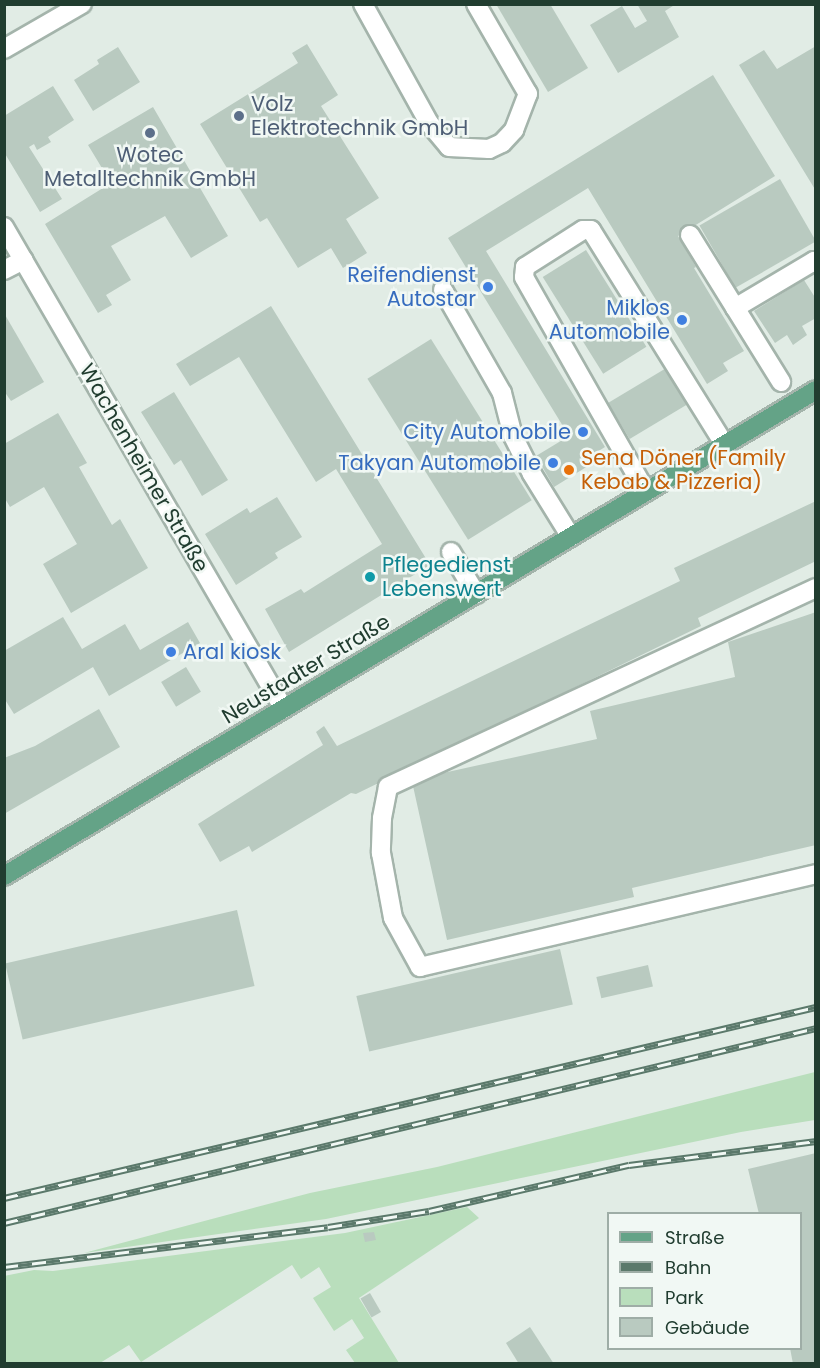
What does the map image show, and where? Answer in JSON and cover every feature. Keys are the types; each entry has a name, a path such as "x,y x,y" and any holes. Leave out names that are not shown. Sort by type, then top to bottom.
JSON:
{"main road":[{"name":"Neustadter Straße","path":"4,876 816,390"}],"street":[{"path":"4,49 82,4"},
{"path":"363,4 429,123 449,147 489,149 502,143 514,130 528,94 476,4"},
{"name":"Wachenheimer Straße","path":"4,227 284,709"},
{"path":"646,492 524,277 525,267 583,230 591,230 724,444"},
{"path":"690,235 781,382"},
{"path":"4,270 24,260"},
{"path":"735,308 814,261 816,263"},
{"path":"442,290 502,393 513,436 532,474 571,537"},
{"path":"451,552 476,594"},
{"path":"816,588 388,787 382,818 381,853 393,918 420,967 816,874"}],"green space":[{"path":"815,1072 815,1120 741,1132 326,1219 84,1253 310,1193 437,1167"},
{"path":"467,1207 479,1218 359,1298 399,1363 355,1363 346,1350 364,1338 352,1319 334,1331 313,1298 331,1287 319,1267 301,1279 292,1265 141,1362 129,1345 100,1363 5,1363 4,1276 34,1270 53,1271 345,1233"}],"building":[{"path":"496,4 550,4 588,68 548,92"},
{"path":"637,4 676,4 665,11 679,37 618,73 590,25 622,6 635,28 647,21"},
{"path":"307,44 338,95 321,106 379,198 346,219 367,253 343,268 331,248 298,268 267,218 260,222 200,124 298,63 292,53"},
{"path":"816,46 816,191 739,65 764,50 777,69"},
{"path":"118,47 140,82 93,111 74,80 99,64 97,60"},
{"path":"713,75 775,176 678,236 696,267 694,268 744,351 723,363 728,371 707,384 588,188 486,251 605,447 584,460 588,466 554,487 536,456 569,436 448,238"},
{"path":"53,86 74,120 48,137 51,142 37,150 34,144 29,147 62,199 40,212 4,152 4,116"},
{"path":"153,107 228,236 191,258 165,216 111,246 131,280 106,295 112,305 98,313 45,224 111,183 88,145"},
{"path":"780,179 816,241 735,288 699,226"},
{"path":"586,250 646,347 603,374 543,277"},
{"path":"804,280 816,299 816,318 802,326 807,335 793,345 787,335 775,343 754,311"},
{"path":"271,306 430,565 289,652 265,609 301,589 304,593 382,544 336,469 316,482 239,357 190,386 176,364"},
{"path":"4,313 44,382 11,401 4,391"},
{"path":"431,339 532,500 468,540 367,379"},
{"path":"668,367 690,403 630,439 608,403"},
{"path":"174,392 228,480 202,496 181,460 174,465 141,412"},
{"path":"58,413 87,463 79,467 112,525 120,519 148,568 71,613 43,564 77,544 44,487 10,507 4,497 4,444"},
{"path":"277,497 302,537 275,553 278,558 236,585 205,534 247,508 250,513"},
{"path":"816,501 816,561 698,618 701,626 356,794 351,793 252,852 249,846 220,862 198,824 323,745 316,732 324,726 337,746 680,581 674,568"},
{"path":"816,612 816,845 632,888 634,897 447,940 413,786 443,773 597,739 590,711 735,677 728,642"},
{"path":"63,617 82,649 125,624 140,650 188,622 200,643 109,696 93,667 14,714 4,698 4,651"},
{"path":"186,667 201,692 176,707 161,682"},
{"path":"99,709 120,747 4,814 4,758 35,746"},
{"path":"237,910 255,986 23,1040 5,964"},
{"path":"560,949 573,1005 369,1052 356,996"},
{"path":"648,965 653,986 601,998 596,977"},
{"path":"816,1153 816,1364 793,1364 790,1350 802,1350 802,1212 759,1212 748,1169"},
{"path":"374,1232 376,1240 365,1242 363,1233"},
{"path":"370,1293 381,1312 371,1318 360,1298"},
{"path":"530,1327 554,1364 519,1364 506,1343"}],"railway":[{"path":"4,1198 816,1007"},
{"path":"4,1223 816,1028"},
{"path":"4,1267 328,1227 429,1211 629,1165 816,1141"}],"place":[{"name":"Volz Elektrotechnik GmbH","path":"239,116"},
{"name":"Wotec Metalltechnik GmbH","path":"150,133"},
{"name":"Reifendienst Autostar","path":"488,287"},
{"name":"Miklos Automobile","path":"682,320"},
{"name":"City Automobile","path":"583,432"},
{"name":"Takyan Automobile","path":"553,463"},
{"name":"Sena Döner (Family Kebab & Pizzeria)","path":"569,470"},
{"name":"Pflegedienst Lebenswert","path":"370,577"},
{"name":"Aral kiosk","path":"171,652"}]}
